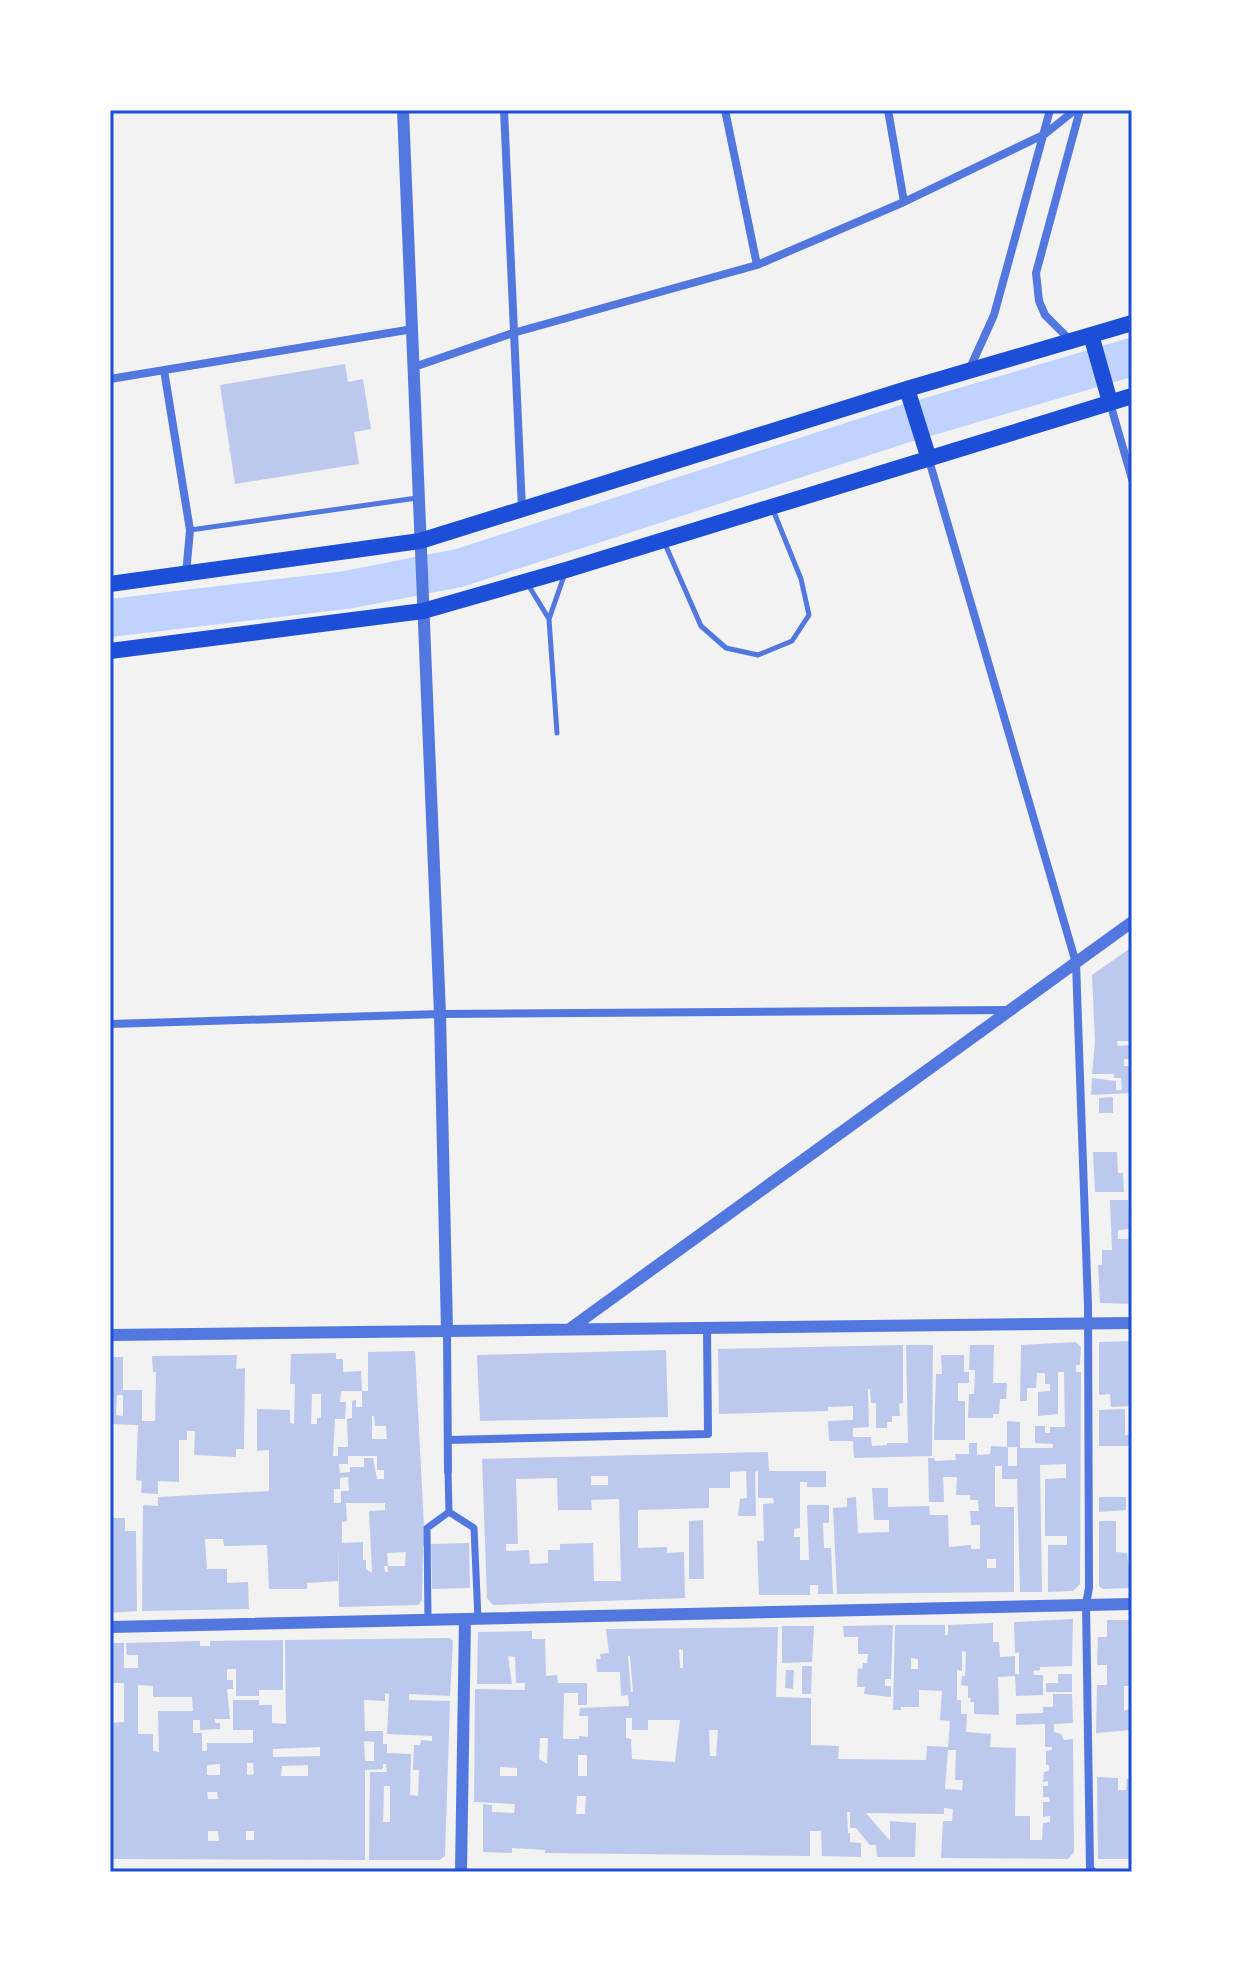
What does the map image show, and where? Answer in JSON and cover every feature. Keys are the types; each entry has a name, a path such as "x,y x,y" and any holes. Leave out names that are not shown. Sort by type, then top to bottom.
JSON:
{"main road":[{"path":"110,584 420,541 907,389 1132,323"},
{"path":"1091,335 1110,402"},
{"path":"907,389 929,459"},
{"path":"110,651 422,603 526,582 1132,396"}],"street":[{"path":"403,110 440,1014 449,1512"},
{"path":"504,110 522,509"},
{"path":"725,110 757,265"},
{"path":"888,110 904,202"},
{"path":"969,371 994,315 1050,110"},
{"path":"414,367 513,333 757,265 904,202 1045,134 1078,110"},
{"path":"1071,341 1045,315 1039,301 1036,273 1078,110"},
{"path":"110,379 413,329"},
{"path":"164,370 190,530 186,574"},
{"path":"1110,402 1132,479"},
{"path":"929,459 1076,963 1088,1324 1089,1588 1086,1604 1090,1868 1093,1872"},
{"path":"570,1329 1132,922"},
{"path":"110,1024 440,1014 1011,1010"},
{"path":"110,1335 1132,1323"},
{"path":"448,1440 708,1434 707,1328"},
{"path":"449,1512 474,1528 461,1872"},
{"path":"428,1620 427,1528 449,1512"},
{"path":"110,1627 1132,1604"}],"lane":[{"path":"190,530 418,498"},
{"path":"663,539 701,626 726,648 758,655 792,641 809,615 801,579 771,506"},
{"path":"557,733 549,619 566,570"},
{"path":"526,582 549,619"}],"building":[{"path":"345,364 348,382 363,379 371,429 354,432 359,464 235,484 220,385"},
{"path":"1132,947 1132,1041 1117,1041 1118,1046 1132,1045 1132,1059 1124,1059 1124,1066 1132,1066 1132,1093 1091,1095 1092,1078 1116,1081 1116,1090 1122,1090 1121,1078 1114,1078 1114,1074 1092,1074 1095,1042 1092,975"},
{"path":"1113,1097 1113,1113 1099,1113 1099,1098"},
{"path":"1093,1152 1117,1152 1118,1173 1123,1173 1124,1192 1095,1192"},
{"path":"1110,1200 1128,1200 1129,1229 1118,1230 1118,1239 1129,1239 1132,1304 1100,1303 1098,1265 1102,1265 1102,1250 1112,1250"},
{"path":"1132,1341 1130,1406 1111,1407 1110,1394 1099,1395 1099,1342"},
{"path":"1075,1342 1081,1347 1080,1365 1076,1365 1076,1372 1081,1372 1080,1584 1073,1591 1048,1592 1048,1545 1067,1545 1067,1536 1045,1536 1045,1479 1066,1478 1066,1464 1040,1465 1042,1592 1020,1592 1017,1479 1002,1479 1002,1466 995,1466 995,1507 1014,1507 1014,1592 837,1594 833,1508 847,1507 847,1498 856,1497 858,1533 889,1532 889,1520 874,1520 872,1488 888,1488 888,1507 929,1506 930,1515 948,1515 949,1547 971,1545 971,1549 980,1549 980,1525 971,1525 970,1511 979,1511 978,1500 970,1500 970,1495 956,1495 957,1477 943,1477 944,1502 929,1502 928,1458 935,1461 956,1460 955,1454 969,1454 969,1443 977,1443 977,1455 990,1454 991,1446 1007,1447 1007,1421 1020,1422 1020,1448 1053,1448 1053,1444 1035,1443 1035,1426 1045,1426 1045,1433 1050,1433 1050,1427 1065,1427 1064,1372 1058,1372 1058,1414 1038,1416 1038,1392 1050,1391 1050,1384 1045,1384 1045,1373 1037,1373 1036,1388 1027,1388 1027,1401 1020,1401 1021,1345","holes":["1008,1447 1017,1447 1017,1466 1008,1466","987,1559 996,1559 996,1568 987,1568"]},
{"path":"903,1345 903,1403 899,1404 900,1416 892,1416 887,1428 876,1428 876,1403 871,1403 868,1389 869,1427 853,1428 853,1437 871,1437 872,1446 908,1443 906,1345 933,1345 932,1456 854,1458 853,1441 829,1441 828,1421 853,1420 853,1406 828,1407 828,1411 719,1414 718,1349"},
{"path":"970,1345 994,1345 993,1383 1007,1383 1006,1399 1000,1399 999,1414 993,1414 993,1418 968,1418 969,1394 974,1394 975,1370 969,1370"},
{"path":"666,1350 668,1417 480,1421 477,1355"},
{"path":"415,1351 425,1546 422,1600 418,1605 339,1607 338,1543 338,1581 307,1583 307,1589 269,1589 267,1545 224,1546 223,1539 205,1539 207,1569 227,1569 227,1583 248,1582 249,1609 142,1611 143,1505 158,1506 158,1497 269,1491 269,1450 257,1451 257,1409 290,1410 290,1423 294,1424 295,1384 290,1384 291,1354 336,1353 336,1359 343,1359 343,1372 361,1371 362,1391 368,1391 368,1352","holes":["341,1391 362,1391 362,1407 356,1407 356,1400 352,1401 352,1418 347,1419 348,1447 338,1447 338,1456 333,1456 335,1419 345,1419 346,1402 340,1402","312,1394 321,1394 321,1418 317,1418 317,1424 311,1424","372,1416 375,1426 386,1426 387,1439 372,1439","348,1456 377,1456 377,1470 384,1470 384,1479 377,1479 373,1458 364,1458 364,1467 350,1467 350,1472 340,1473 339,1464 348,1464","348,1477 349,1491 341,1491 341,1503 334,1503 334,1489 340,1489 340,1478","346,1503 385,1503 385,1510 369,1511 372,1573 366,1569 366,1560 363,1560 363,1542 342,1543 342,1522 347,1521","406,1552 405,1566 388,1566 387,1553"]},
{"path":"237,1355 236,1369 245,1368 244,1449 236,1449 236,1457 194,1455 195,1431 187,1431 187,1440 179,1440 179,1482 158,1481 158,1494 141,1493 142,1481 136,1480 138,1425 110,1424 110,1357 123,1357 123,1390 142,1390 142,1421 155,1421 156,1372 153,1372 152,1356","holes":["117,1395 123,1395 123,1416 116,1415"]},
{"path":"941,1355 964,1355 964,1372 969,1372 969,1383 958,1383 958,1401 965,1401 965,1440 934,1440 936,1374 942,1374"},
{"path":"1125,1409 1125,1435 1131,1435 1131,1446 1099,1446 1099,1410"},
{"path":"768,1452 769,1471 826,1471 826,1487 807,1487 807,1482 800,1482 800,1528 794,1529 794,1537 800,1537 800,1560 809,1560 807,1505 829,1505 829,1523 823,1523 824,1548 831,1548 833,1594 818,1594 818,1585 810,1585 810,1595 759,1595 757,1541 764,1541 763,1504 774,1503 773,1498 758,1498 758,1471 755,1472 756,1516 738,1516 740,1499 747,1498 746,1471 730,1472 730,1488 709,1488 709,1508 638,1510 638,1548 667,1547 667,1553 684,1552 685,1598 493,1605 487,1598 482,1459","holes":["591,1476 608,1476 608,1485 591,1485","557,1478 558,1510 592,1510 591,1500 619,1499 621,1581 594,1581 593,1543 560,1544 560,1550 548,1550 548,1563 530,1564 529,1550 506,1551 506,1544 518,1544 516,1479"]},
{"path":"1099,1497 1126,1497 1126,1510 1099,1512"},
{"path":"110,1518 125,1518 125,1531 136,1531 137,1611 110,1613"},
{"path":"703,1520 704,1579 689,1579 689,1521"},
{"path":"1099,1521 1116,1521 1116,1552 1127,1553 1131,1588 1103,1589 1099,1586"},
{"path":"469,1543 470,1588 432,1589 431,1544"},
{"path":"1073,1619 1072,1666 1040,1667 1040,1670 1033,1671 1034,1675 1043,1675 1043,1695 1016,1696 1015,1676 998,1677 999,1715 974,1714 974,1702 968,1698 968,1686 961,1685 962,1676 965,1676 966,1652 962,1651 962,1671 957,1670 957,1700 961,1700 961,1714 967,1714 966,1732 991,1734 990,1747 1016,1748 1015,1816 1030,1816 1030,1840 1042,1840 1043,1823 1050,1822 1050,1816 1043,1817 1043,1802 1050,1802 1049,1797 1043,1797 1043,1786 1048,1786 1048,1781 1043,1782 1044,1772 1049,1771 1046,1751 1052,1750 1052,1747 1045,1747 1045,1724 1016,1725 1016,1714 1043,1713 1043,1707 1053,1707 1053,1694 1072,1694 1073,1723 1054,1724 1054,1732 1061,1734 1064,1740 1073,1739 1074,1852 1068,1859 941,1858 943,1821 952,1821 953,1809 944,1808 944,1814 866,1813 890,1841 890,1821 916,1823 915,1857 877,1857 876,1845 870,1845 856,1828 850,1828 850,1812 847,1812 850,1842 861,1843 861,1857 822,1856 821,1831 810,1831 810,1856 545,1853 545,1850 512,1848 512,1853 483,1852 483,1804 492,1805 492,1812 514,1813 515,1804 474,1802 475,1689 525,1690 525,1683 516,1683 515,1657 508,1656 512,1684 477,1684 478,1632 532,1631 532,1639 545,1639 546,1676 557,1675 558,1683 587,1683 587,1705 578,1705 578,1693 564,1693 563,1739 579,1739 579,1736 588,1737 588,1716 579,1716 580,1708 629,1706 628,1695 621,1696 620,1672 597,1672 596,1659 601,1659 600,1654 609,1653 606,1629 778,1627 776,1697 811,1698 811,1745 839,1746 838,1759 926,1760 927,1746 948,1747 950,1721 940,1720 942,1691 919,1690 919,1707 893,1710 895,1625 945,1625 945,1635 948,1635 948,1625 993,1623 993,1642 999,1642 1000,1657 1015,1656 1015,1674 1019,1674 1014,1622","holes":["679,1649 683,1650 683,1668 680,1668","628,1656 630,1656 631,1692","911,1658 918,1659 918,1669 911,1669","626,1718 632,1718 632,1730 648,1730 648,1720 680,1720 675,1762 632,1759 631,1739 626,1738","709,1730 718,1730 716,1756 710,1756","540,1738 548,1738 547,1764 539,1759","948,1750 956,1750 955,1780 963,1780 962,1790 945,1789","578,1755 587,1755 587,1776 578,1776","500,1767 517,1768 517,1776 500,1776","577,1796 586,1796 585,1814 576,1814"]},
{"path":"1107,1620 1132,1620 1132,1686 1124,1686 1124,1711 1132,1708 1132,1730 1096,1733 1097,1685 1107,1685 1107,1665 1097,1665 1098,1637 1107,1637"},
{"path":"893,1625 891,1679 885,1679 885,1686 891,1686 891,1697 864,1694 865,1687 857,1687 858,1668 862,1669 863,1663 867,1663 868,1654 858,1654 858,1637 844,1637 843,1626"},
{"path":"782,1626 814,1626 812,1662 782,1663"},
{"path":"450,1638 453,1641 450,1696 409,1694 409,1700 450,1701 445,1856 440,1860 369,1860 370,1772 387,1772 386,1764 383,1764 383,1769 365,1770 365,1860 110,1859 110,1723 124,1722 124,1683 111,1683 110,1643 124,1643 124,1668 138,1668 138,1655 127,1655 126,1643 200,1641 200,1646 210,1646 210,1641 283,1640 283,1690 259,1690 259,1696 236,1696 236,1669 227,1669 227,1680 233,1680 233,1689 227,1689 230,1719 215,1719 215,1723 220,1723 220,1729 200,1730 200,1720 193,1720 193,1733 202,1733 202,1751 207,1751 207,1743 253,1743 253,1730 233,1730 233,1700 259,1700 259,1705 272,1705 272,1723 286,1724 285,1640","holes":["138,1685 153,1686 153,1697 192,1697 193,1711 158,1711 159,1752 153,1751 153,1734 138,1734","385,1693 389,1694 387,1734 432,1736 432,1741 421,1740 420,1745 414,1745 413,1770 419,1770 418,1796 410,1795 411,1754 387,1753 383,1731 365,1731 364,1700 385,1701","364,1741 374,1742 374,1761 365,1761","320,1747 320,1756 273,1757 273,1749","247,1763 253,1763 254,1774 247,1775","220,1764 220,1775 207,1775 207,1765","308,1765 308,1776 281,1776 282,1766","384,1786 390,1786 390,1822 383,1822","207,1792 217,1792 218,1799 208,1799","208,1831 218,1831 219,1841 208,1841","246,1831 254,1831 254,1840 246,1840"]},
{"path":"802,1666 812,1666 811,1694 802,1694"},
{"path":"786,1670 794,1670 793,1689 785,1688"},
{"path":"1058,1674 1072,1674 1072,1692 1046,1692 1046,1683 1058,1683"},
{"path":"1097,1777 1118,1778 1118,1790 1126,1790 1127,1779 1132,1779 1132,1859 1098,1859"}],"waterway":[{"path":"110,618 346,590 459,568 904,424 1132,357"}]}
